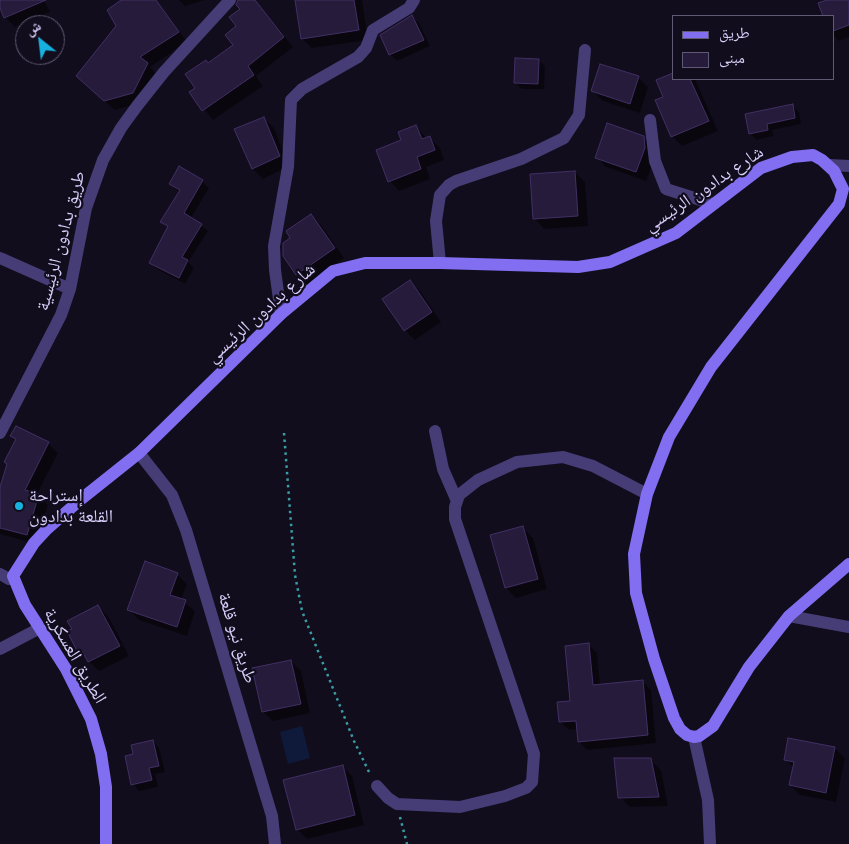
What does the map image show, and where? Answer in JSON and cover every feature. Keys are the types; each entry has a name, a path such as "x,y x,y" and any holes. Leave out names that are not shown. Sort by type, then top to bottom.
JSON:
{"main road":[{"name":"شارع بدادون الرئيسي","path":"13,576 34,543 47,529 139,453 281,314 333,271 365,263 440,262 578,268 610,262 641,250 676,232 761,168 780,160 813,155 830,166"},
{"path":"830,166 843,189 840,204 712,367 669,438 646,494 634,554 636,593 642,618 674,718 680,729 687,735 694,737 699,736 713,726 749,667 789,616 849,564"},
{"name":"الطريق العسكرية","path":"13,576 18,593 85,703 97,736 106,787 106,844"}],"street":[{"name":"طريق بدادون الرئيسية","path":"0,433 49,342 70,289 74,258 92,186 121,128 164,72 230,0"},
{"path":"281,314 274,246 288,168 291,100 302,89 358,57 366,48 373,30 409,8 414,0"},
{"path":"440,262 436,221 440,195 449,185 456,181 521,159 564,138 579,115 584,50"},
{"path":"650,120 653,151 662,184 671,192 713,204"},
{"path":"830,166 849,166"},
{"path":"0,258 70,289"},
{"path":"435,430 443,469 457,501"},
{"name":"طريق نيو قلعة","path":"139,453 172,496 186,530 272,816 275,844"},
{"path":"377,786 388,798 397,804 460,807 505,796 526,788 532,782 534,754 455,518 459,495 478,480 517,462 563,457 593,466 646,494"},
{"path":"0,574 10,579 13,576"},
{"path":"789,616 849,627"},
{"path":"0,649 40,628"},
{"path":"694,737 708,800 710,844"}],"path":[{"path":"284,433 295,575 302,611 354,741 377,786"},
{"path":"397,804 407,844"}],"water":[{"path":"302,726 310,758 288,764 280,732"}],"building":[{"path":"0,0 46,0 4,18 0,8"},
{"path":"121,0 156,0 179,32 140,57 148,63 133,93 104,101 76,76 116,26 107,10"},
{"path":"238,0 255,0 284,37 248,66 254,75 202,111 189,92 195,88 185,74 206,60 208,63 233,45 225,35 236,26 229,17 240,9 236,5"},
{"path":"295,0 354,0 359,30 301,39"},
{"path":"827,0 849,0 849,25 834,31 834,15 823,15 818,3"},
{"path":"412,15 424,40 389,55 380,35"},
{"path":"515,58 539,59 538,84 514,83"},
{"path":"600,64 639,76 630,104 591,91"},
{"path":"672,73 672,80 690,80 709,121 671,137 655,100 663,97 656,80"},
{"path":"793,104 795,118 767,124 768,130 749,134 745,114"},
{"path":"264,117 280,156 252,169 234,129"},
{"path":"607,123 644,136 645,148 636,172 595,158"},
{"path":"416,125 422,139 430,136 435,150 417,157 421,169 388,182 376,150 401,140 398,132"},
{"path":"179,166 203,180 184,213 202,224 182,257 188,260 179,278 149,263 168,226 160,222 180,190 169,184"},
{"path":"575,171 578,216 533,219 530,174"},
{"path":"311,214 335,248 296,275 283,256 283,243 290,238 286,231"},
{"path":"410,280 432,312 404,331 382,299"},
{"path":"16,426 49,442 25,490 39,494 27,535 0,528 0,487 7,464 4,462 16,439 10,436"},
{"path":"523,526 538,579 505,588 490,535"},
{"path":"145,561 178,573 170,595 186,600 177,627 127,610"},
{"path":"98,605 120,646 88,662 82,651 78,653 67,631 72,629 67,621"},
{"path":"589,643 593,685 643,680 648,735 578,742 576,721 559,722 557,702 570,701 565,646"},
{"path":"291,660 301,704 262,712 252,668"},
{"path":"788,738 835,747 826,793 789,785 794,762 784,760"},
{"path":"153,740 159,766 149,768 152,780 131,785 125,756 133,754 131,745"},
{"path":"614,758 651,758 659,797 618,798"},
{"path":"343,765 355,815 296,830 283,780"}],"place":[{"name":"إستراحة القلعة بدادون","path":"19,506"}]}
